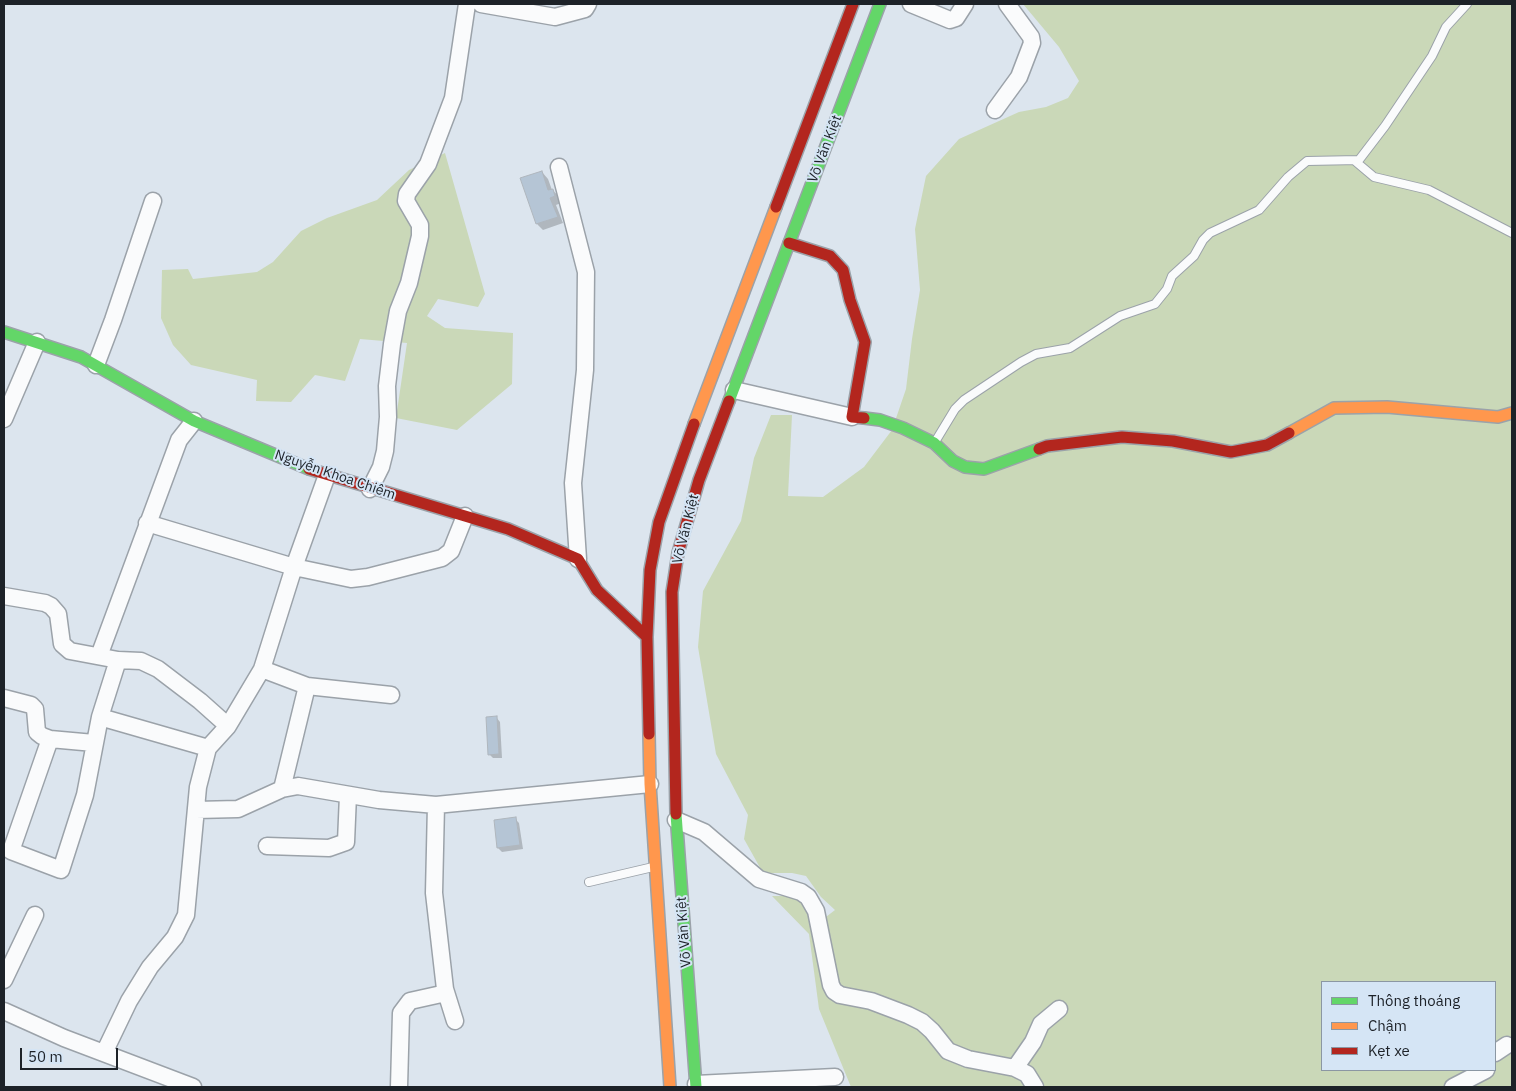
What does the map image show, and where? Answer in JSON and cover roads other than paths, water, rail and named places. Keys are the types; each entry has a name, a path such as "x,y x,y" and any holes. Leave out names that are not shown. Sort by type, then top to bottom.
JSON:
{"main road":[{"name":"Võ Văn Kiệt","path":"670,1087 650,784 659,637 672,592 688,514 734,390 777,239 853,4"},
{"name":"Võ Văn Kiệt","path":"696,1086 676,820 659,637 650,570 660,522 677,468 880,4"},
{"path":"777,239 830,256 843,270 850,300 865,342 852,418 880,420 904,428 934,443 953,461 965,467 984,470 1047,446 1122,437 1173,441 1231,452 1267,445 1334,408 1387,407 1498,417 1512,414"},
{"name":"Nguyễn Khoa Chiêm","path":"4,332 81,356 194,421 327,474 508,529 578,559"},
{"path":"578,559 597,590 659,637"}],"street":[{"path":"370,488 381,467 385,451 388,432 387,386 392,344 398,311 408,283 420,236 420,225 406,200 407,194 428,164 453,98 467,4"},
{"path":"481,4 555,17 585,9 588,4"},
{"path":"911,4 950,20 956,18 964,4"},
{"path":"995,110 1019,77 1032,43 1031,37 1007,4"},
{"path":"559,167 586,272 585,370 573,483 578,559"},
{"path":"96,365 153,200"},
{"path":"4,419 37,342"},
{"path":"734,390 852,418"},
{"path":"99,656 179,440 194,421"},
{"path":"104,1053 129,1001 150,967 176,937 186,915 198,787 208,748 228,726 262,669 294,567 327,474"},
{"path":"147,523 294,567 342,578 359,578 442,558 451,552 465,516"},
{"path":"4,596 45,603 51,606 58,614 60,639 65,648 76,653 118,660 141,661 158,669 228,726"},
{"path":"50,740 11,851 61,870 85,795 100,717 118,660"},
{"path":"262,669 307,686 391,695"},
{"path":"282,789 307,686"},
{"path":"4,698 31,705 35,709 37,732 50,740 94,743"},
{"path":"100,717 208,748"},
{"path":"196,810 238,809 282,789 298,786 348,795 436,805 650,784"},
{"path":"267,846 329,848 346,842 348,795"},
{"path":"436,805 433,878 446,993 455,1021"},
{"path":"676,820 704,832 759,879 801,892 808,897 816,911 831,985 834,991 840,995 871,1000 922,1022 948,1051 1015,1068 1027,1074 1035,1087"},
{"path":"4,980 35,915"},
{"path":"399,1087 401,1013 410,1001 446,993"},
{"path":"1015,1068 1033,1042 1041,1024 1059,1009"},
{"path":"4,1011 104,1053 193,1087"},
{"path":"1453,1087 1484,1071"},
{"path":"696,1086 835,1077"}],"lane":[{"path":"1355,161 1366,152 1385,126 1432,56 1446,27 1467,4"},
{"path":"934,443 955,409 964,400 1021,362 1036,354 1070,348 1120,316 1154,304 1167,288 1172,276 1194,256 1203,240 1210,234 1259,210 1288,177 1303,164 1315,159 1355,161 1374,176 1429,190 1512,233"},
{"path":"589,882 655,866"}]}
